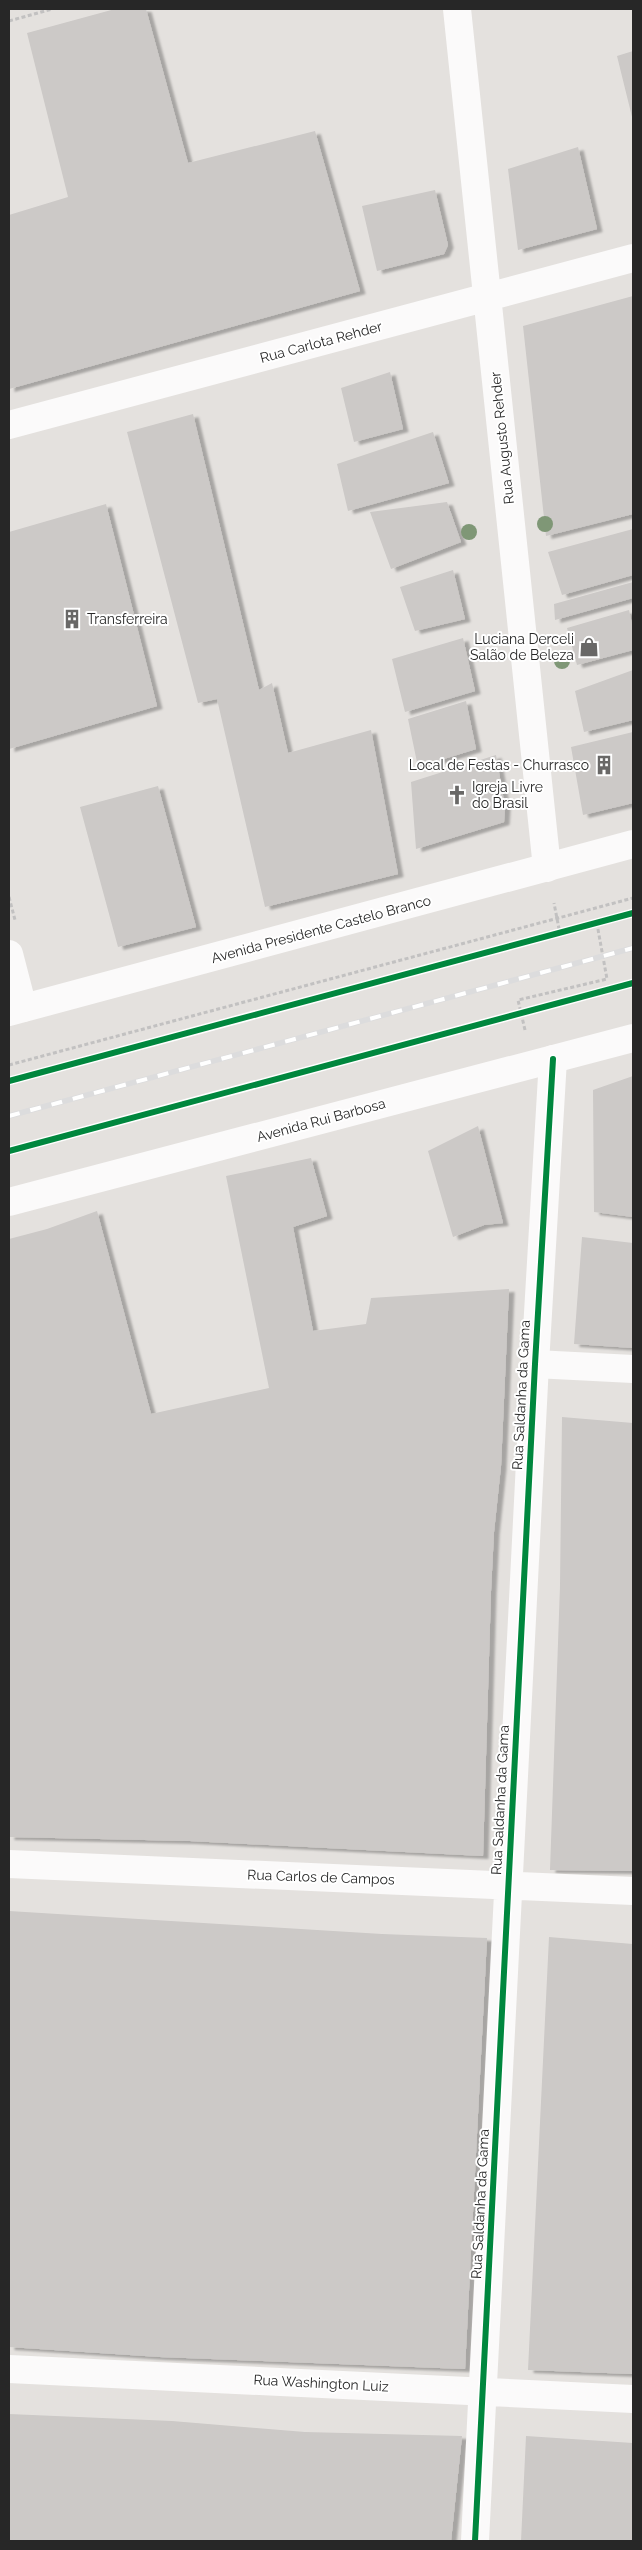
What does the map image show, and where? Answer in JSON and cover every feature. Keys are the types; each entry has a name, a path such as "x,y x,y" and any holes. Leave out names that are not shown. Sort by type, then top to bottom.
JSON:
{"street":[{"name":"Rua Augusto Rehder","path":"457,9 547,868"},
{"name":"Rua Carlota Rehder","path":"9,426 633,258"},
{"name":"Avenida Presidente Castelo Branco","path":"16,1010 633,844"},
{"path":"9,954 16,1010"},
{"name":"Avenida Rui Barbosa","path":"9,1202 633,1038"},
{"name":"Rua Saldanha da Gama","path":"475,2541 534,1364 544,1062"},
{"path":"534,1364 633,1369"},
{"name":"Rua Carlos de Campos","path":"9,1864 633,1891"},
{"name":"Rua Washington Luiz","path":"9,2369 633,2399"}],"path":[{"path":"9,21 52,9"},
{"path":"544,1062 518,1000 608,979 597,924 560,934 547,868"},
{"path":"9,1065 633,898"},
{"path":"556,934 604,921"},
{"path":"518,1014 528,1012"}],"building":[{"path":"115,9 146,9 188,163 315,131 360,291 9,389 9,215 68,197 27,33"},
{"path":"633,51 633,121 617,56"},
{"path":"578,147 597,229 518,250 508,169"},
{"path":"435,190 448,245 444,254 377,271 362,206"},
{"path":"633,296 633,514 546,536 523,326"},
{"path":"390,372 403,429 354,442 341,388"},
{"path":"193,414 259,690 272,683 288,753 371,730 398,874 265,907 217,699 198,703 127,432"},
{"path":"433,432 449,483 348,511 337,464"},
{"path":"447,502 461,542 391,569 370,512"},
{"name":"Transferreira","path":"106,504 157,706 9,749 9,532"},
{"path":"633,529 633,575 562,595 548,552"},
{"path":"453,570 465,619 415,631 400,587"},
{"path":"633,582 633,598 555,620 554,604"},
{"path":"629,610 633,629 633,650 577,665 567,628"},
{"path":"463,638 475,691 405,712 392,659"},
{"path":"633,670 633,720 584,732 575,691"},
{"path":"466,701 476,749 418,767 408,719"},
{"name":"Local de Festas - Churrasco","path":"633,732 633,803 583,815 571,747"},
{"name":"Igreja Livre do Brasil","path":"496,755 505,807 504,822 416,849 411,782"},
{"path":"158,786 196,927 118,947 80,807"},
{"path":"633,1076 633,1217 594,1212 593,1090"},
{"path":"478,1126 503,1223 484,1225 453,1237 428,1151"},
{"path":"311,1158 327,1216 293,1227 313,1331 366,1324 371,1298 509,1289 501,1466 494,1532 491,1591 483,1856 190,1841 9,1837 9,1239 47,1229 97,1211 151,1414 269,1388 226,1176"},
{"path":"582,1237 633,1243 633,1348 574,1344"},
{"path":"562,1417 633,1423 633,1871 550,1870 560,1586"},
{"path":"9,1911 382,1934 487,1938 465,2369 160,2357 9,2347"},
{"path":"549,1937 633,1944 633,2374 528,2370"},
{"path":"9,2414 172,2421 305,2432 462,2436 451,2541 9,2541"},
{"path":"526,2436 633,2443 633,2541 521,2541"}],"railway":[{"path":"9,1116 633,948"}],"cycle path":[{"path":"9,1081 633,913"},
{"path":"9,1151 633,983"},
{"path":"475,2541 535,1364 553,1059"}],"place":[{"name":"Transferreira","path":"72,619"},
{"name":"Luciana Derceli Salão de Beleza","path":"589,647"},
{"name":"Local de Festas - Churrasco","path":"604,765"},
{"name":"Igreja Livre do Brasil","path":"457,795"}]}
